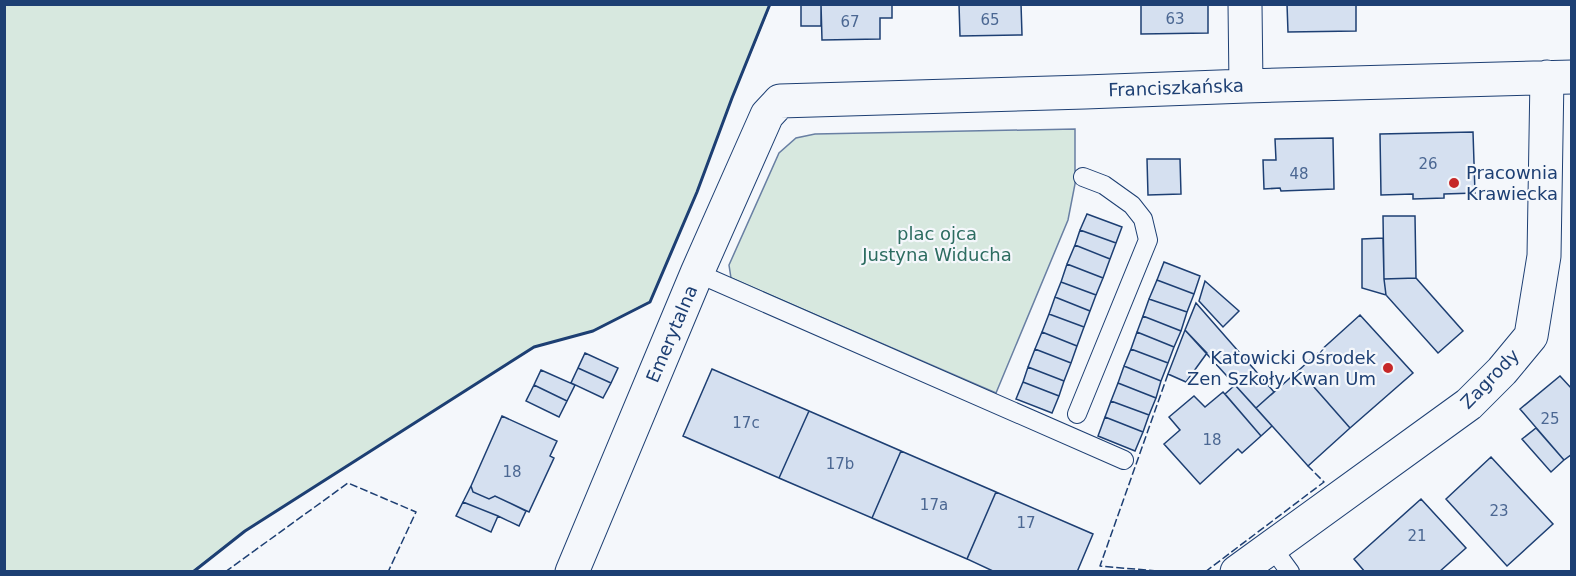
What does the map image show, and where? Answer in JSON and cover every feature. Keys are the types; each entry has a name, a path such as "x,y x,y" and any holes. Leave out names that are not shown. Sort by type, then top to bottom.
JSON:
{"street":[{"path":"1245,4 1246,86"},
{"name":"Franciszkańska","path":"773,108 1085,92 1559,77"},
{"name":"Zagrody","path":"1237,572 1281,559 1469,404 1502,371 1531,336 1544,256 1559,77"},
{"name":"Emerytalna","path":"572,572 697,273 773,108"}],"lane":[{"path":"1077,414 1148,240 1143,219 1132,205 1104,185 1083,177"},
{"path":"697,273 1124,460"}],"green space":[{"path":"4,5 770,5 697,192 650,302 593,331 534,347 245,531 193,571 5,571"},
{"name":"plac ojca Justyna Widucha","path":"1075,129 1075,184 1068,220 996,393 731,278 729,265 779,153 796,138 815,134"}],"building":[{"path":"801,4 821,4 821,26 801,26"},
{"path":"821,4 892,4 892,18 880,18 880,39 822,40"},
{"path":"959,4 1021,4 1022,35 960,36"},
{"path":"1141,4 1208,4 1208,33 1141,34"},
{"path":"1287,4 1356,4 1356,31 1288,32"},
{"path":"1473,132 1475,193 1444,194 1444,198 1413,199 1413,194 1381,195 1380,134"},
{"path":"1333,138 1334,189 1281,191 1280,188 1264,189 1263,160 1276,160 1275,139"},
{"path":"1147,159 1180,159 1181,194 1148,195"},
{"path":"1087,214 1122,227 1116,243 1080,230"},
{"path":"1383,216 1415,216 1416,278 1384,279"},
{"path":"1080,230 1116,243 1110,259 1075,245"},
{"path":"1383,238 1386,295 1362,288 1362,239"},
{"path":"1075,245 1110,259 1103,278 1067,264"},
{"path":"1164,262 1200,276 1194,294 1157,280"},
{"path":"1067,264 1103,278 1096,295 1061,282"},
{"path":"1416,278 1463,331 1438,353 1386,295 1384,279"},
{"path":"1157,280 1194,294 1187,312 1149,299"},
{"path":"1205,281 1239,311 1223,327 1199,301"},
{"path":"1061,282 1096,295 1090,311 1055,297"},
{"path":"1055,297 1090,311 1084,327 1049,314"},
{"path":"1149,299 1187,312 1181,331 1143,316"},
{"path":"1196,303 1274,392 1256,408 1185,330"},
{"path":"1049,314 1084,327 1077,346 1042,332"},
{"path":"1360,315 1413,373 1350,428 1299,370"},
{"path":"1143,316 1181,331 1174,347 1137,332"},
{"path":"1185,330 1207,353 1186,382 1168,374"},
{"path":"1042,332 1077,346 1071,363 1035,349"},
{"path":"1137,332 1174,347 1168,363 1131,349"},
{"path":"1035,349 1071,363 1064,381 1028,367"},
{"path":"1131,349 1168,363 1161,381 1124,366"},
{"path":"585,353 618,368 611,383 578,368"},
{"path":"1124,366 1161,381 1156,398 1118,383"},
{"path":"1028,367 1064,381 1059,396 1023,382"},
{"path":"578,368 611,383 603,398 571,383"},
{"path":"712,369 809,411 779,478 683,436"},
{"path":"541,370 575,385 567,401 534,385"},
{"path":"1299,370 1350,428 1308,466 1256,408"},
{"path":"1560,376 1572,389 1572,454 1564,460 1520,409"},
{"path":"1023,382 1059,396 1052,413 1016,399"},
{"path":"1118,383 1156,398 1149,415 1111,401"},
{"path":"534,385 567,401 559,417 526,401"},
{"path":"1235,385 1272,426 1261,436 1225,394"},
{"path":"1223,392 1261,436 1242,453 1238,449 1200,484 1164,444 1180,430 1169,417 1194,396 1205,407"},
{"path":"1111,401 1149,415 1143,432 1105,417"},
{"path":"809,411 901,451 872,518 779,478"},
{"path":"502,416 557,441 550,456 554,458 529,512 495,496 489,499 473,492 471,486"},
{"path":"1105,417 1143,432 1135,451 1098,436"},
{"path":"1536,428 1564,460 1551,472 1522,439"},
{"path":"901,451 996,492 967,559 872,518"},
{"path":"1491,457 1553,524 1507,566 1446,499"},
{"path":"471,486 473,492 489,499 495,496 526,511 519,526 463,502"},
{"path":"996,492 1093,534 1077,572 995,572 967,559"},
{"path":"1421,499 1466,548 1439,572 1365,572 1354,559"},
{"path":"463,502 498,516 491,532 456,516"}],"fence":[{"path":"1168,374 1100,566 1168,572"},
{"path":"1205,572 1324,482 1308,466"},
{"path":"225,572 348,483 416,512 388,572"}],"wall":[{"path":"193,572 245,531 534,347 593,331 650,302 697,192 770,4"}],"place":[{"name":"Pracownia Krawiecka","path":"1454,183"},
{"name":"Katowicki Ośrodek Zen Szkoły Kwan Um","path":"1388,368"}]}
